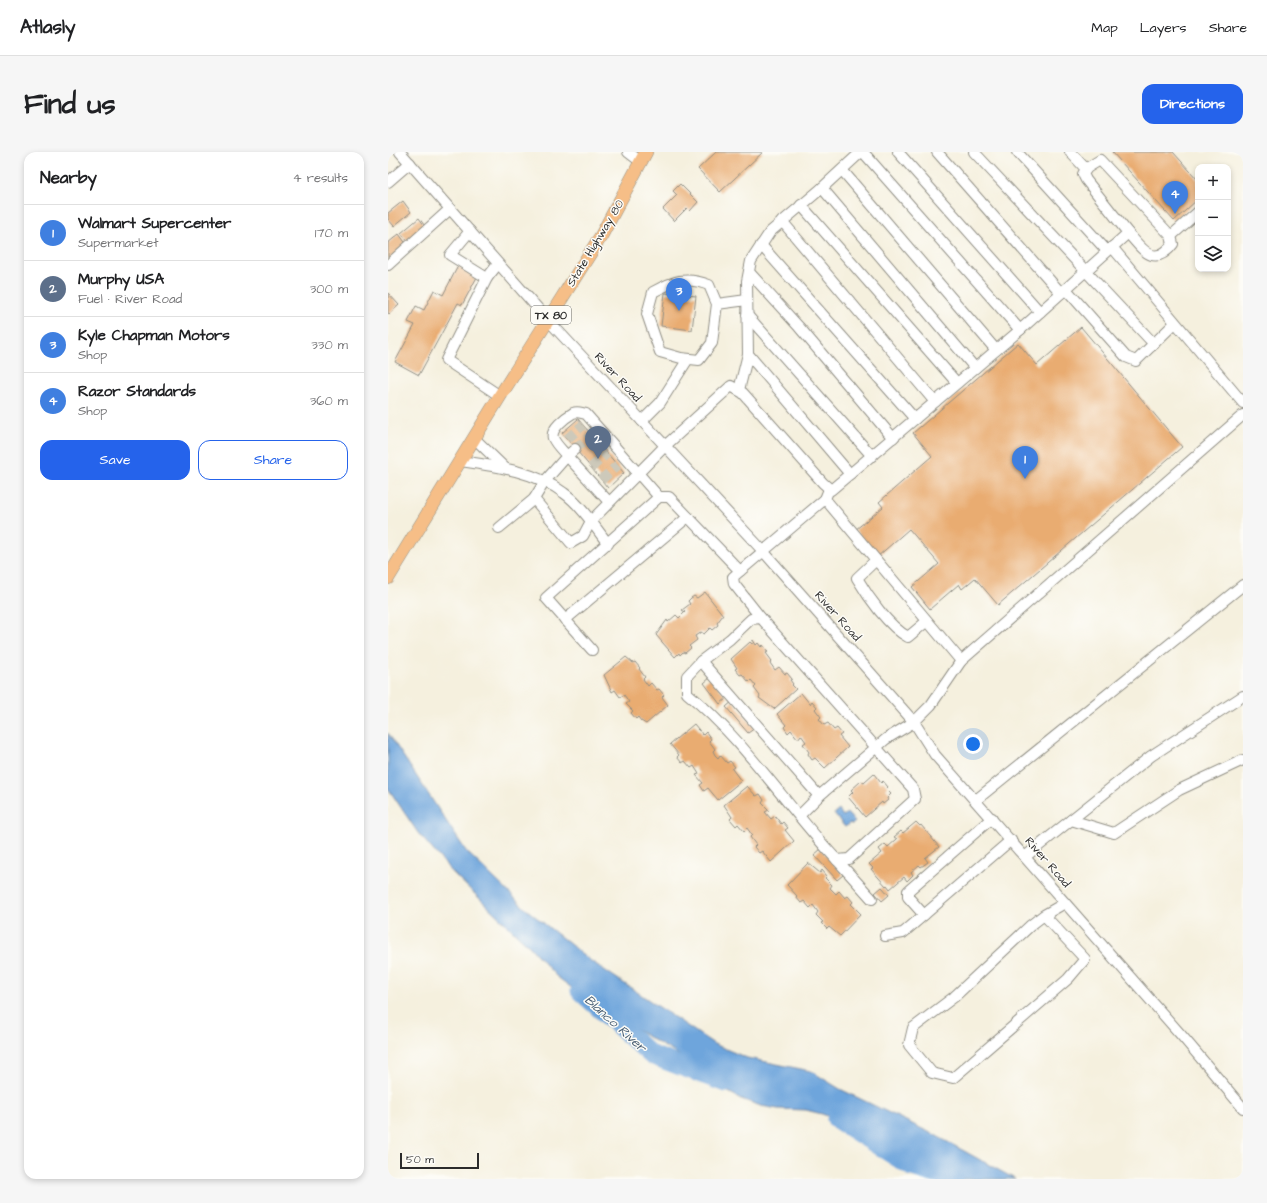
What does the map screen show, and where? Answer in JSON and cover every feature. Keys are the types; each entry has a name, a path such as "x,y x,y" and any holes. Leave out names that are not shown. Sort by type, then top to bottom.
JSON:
{"main road":[{"name":"State Highway 80","path":"388,578 601,236 644,157"}],"street":[{"name":"River Road","path":"400,152 548,320 763,552 914,722 935,755 1026,856 1243,1108"},
{"path":"628,152 644,157"},
{"path":"738,390 748,354 747,300 751,261 770,232 862,152 1020,330"},
{"path":"898,152 1040,312"},
{"path":"937,152 1063,291 1126,357 1136,360 1175,323"},
{"path":"974,152 1154,344"},
{"path":"1017,152 1110,249 1243,403"},
{"path":"1070,152 1086,170"},
{"path":"1098,156 1171,236 1173,244 1166,253 1157,256 1146,254 1086,180 1083,174 1086,170 1098,156"},
{"path":"388,182 410,163"},
{"path":"842,170 996,350"},
{"path":"822,188 975,368"},
{"path":"801,205 957,383"},
{"path":"388,265 450,209"},
{"path":"1171,236 1195,215"},
{"path":"782,222 935,402"},
{"path":"470,231 450,255 486,278"},
{"path":"534,499 572,543 583,536 591,521 665,446 731,386 744,393 831,490 1020,330 1128,233"},
{"path":"761,245 915,419"},
{"path":"498,264 486,278 446,360 500,396"},
{"path":"749,272 799,327 893,438"},
{"path":"696,280 709,284 717,304 712,343 698,360 660,352 647,314 653,292 672,282 696,280"},
{"path":"717,304 747,300"},
{"path":"747,315 872,456"},
{"path":"748,354 850,474"},
{"path":"642,421 660,403 688,359"},
{"path":"609,502 597,482 571,452 563,443 553,438 555,428 573,413 580,412 586,414 587,422 621,463 638,474 659,497 669,498 740,571"},
{"path":"800,815 819,796 886,739 914,722 931,705 961,661 1243,415"},
{"path":"474,438 504,468"},
{"path":"499,528 534,499 545,481 571,452"},
{"path":"460,461 504,468 545,481 565,493 591,521 608,544"},
{"path":"829,488 825,499 733,577 734,584 761,618 912,789 915,799 907,808 849,859 837,860"},
{"path":"592,650 546,598 659,497"},
{"path":"825,499 961,661"},
{"path":"565,620 688,517"},
{"path":"876,560 857,578 868,596 900,633 908,637 927,620"},
{"path":"976,800 1243,585"},
{"path":"761,618 751,619 730,639 701,661 687,676 687,693 707,709 800,815 814,836 872,899"},
{"path":"701,661 819,796"},
{"path":"1026,856 1151,756 1243,696"},
{"path":"1070,820 1114,833 1180,790 1243,760"},
{"path":"924,915 908,897 908,891 992,818"},
{"path":"885,936 903,933 1011,840"},
{"path":"1044,915 1085,959 1068,979 952,1078 932,1073 909,1045 913,1028 954,997 1044,915 1065,903"}],"water":[{"path":"388,733 466,851 526,909 591,961 714,1044 747,1058 811,1071 840,1089 935,1135 1015,1179 935,1179 907,1160 835,1119 806,1110 778,1109 761,1106 741,1099 711,1082 677,1054 593,1004 556,976 531,948 453,873 418,833 388,788"},
{"path":"839,810 843,816 847,813 855,822 852,825 850,823 845,827 834,814"}],"building":[{"path":"716,152 763,152 720,192 698,169"},
{"path":"1112,152 1173,152 1195,177 1195,202 1174,221"},
{"path":"680,184 698,202 690,211 687,208 674,221 663,209 677,195 673,191"},
{"path":"403,201 411,212 394,226 388,219 388,213"},
{"path":"419,218 427,229 409,243 401,233"},
{"path":"399,234 407,245 390,259 388,257 388,243"},
{"path":"458,266 477,277 462,305 458,303 419,375 395,362 415,325 408,322 416,306 424,310 434,290 443,295"},
{"path":"388,293 399,305 389,314 388,313"},
{"path":"665,293 696,296 692,330 661,326"},
{"path":"1081,327 1182,447 998,605 975,578 962,589 959,584 930,609 912,587 939,564 909,529 877,557 855,530 883,507 879,502 932,456 913,433 1018,343 1037,365"},
{"path":"578,419 624,473 608,488 562,433"},
{"path":"705,592 723,615 717,623 718,625 712,630 710,628 704,634 701,632 695,636 697,640 689,646 691,648 685,653 683,652 680,655 679,653 675,657 656,635 667,620 668,622 676,615 679,618 685,612 682,610 690,604 688,601 691,598 694,596 697,598"},
{"path":"753,640 756,645 758,643 761,647 763,645 768,652 766,653 772,661 770,663 775,670 779,667 785,674 787,673 792,679 790,680 793,684 792,685 796,689 774,709 759,698 760,696 754,688 756,686 751,680 749,682 742,674 740,675 735,669 737,668 731,659 750,642 752,644"},
{"path":"626,657 633,663 635,662 640,668 639,669 645,677 643,679 648,686 651,683 657,690 659,689 664,695 662,697 668,705 646,724 638,717 636,719 631,713 633,711 626,704 629,702 624,695 620,697 615,690 612,692 604,675"},
{"path":"711,677 727,698 720,704 704,683"},
{"path":"801,693 810,704 812,701 817,707 815,709 821,717 819,719 824,725 828,723 834,730 837,728 842,734 839,736 848,747 825,768 815,758 812,760 808,754 809,752 803,744 806,742 801,735 798,739 791,730 788,733 784,727 786,725 777,714"},
{"path":"733,701 755,728 748,733 726,707"},
{"path":"694,724 703,735 706,732 711,739 709,741 715,749 713,751 715,755 718,758 720,755 727,763 730,761 735,767 732,769 741,781 718,800 708,788 704,791 700,785 703,783 696,775 699,774 694,766 691,768 685,761 682,763 677,757 679,755 670,744"},
{"path":"874,774 881,783 883,781 888,787 886,789 891,794 887,798 888,800 883,804 882,802 865,817 848,797 853,792 851,790 861,781 864,783"},
{"path":"747,786 756,796 760,794 764,800 762,803 769,810 765,812 771,819 775,816 781,824 783,822 788,828 785,830 794,841 771,862 762,851 759,853 754,847 756,845 750,837 752,835 747,828 744,831 738,824 736,826 730,819 732,817 724,805"},
{"path":"916,822 920,826 921,825 939,847 925,858 928,862 921,867 919,865 911,872 913,875 907,881 904,877 890,889 871,869 873,868 869,864 882,853 879,849 885,844 888,847 897,839 894,837 901,831 903,833"},
{"path":"821,849 843,875 837,880 814,855"},
{"path":"808,863 820,873 822,870 827,876 825,878 832,885 830,888 836,894 839,891 845,898 848,896 853,902 851,904 861,914 840,936 829,927 827,929 816,915 818,912 813,905 810,908 804,901 801,903 787,885"},
{"path":"882,887 889,895 882,901 875,893"}],"waterway":[{"name":"Blanco River","path":"580,991 651,1055 726,1083"},
{"name":"Blanco River","path":"836,1119 912,1167 953,1179"}],"tunnel":[{"path":"567,439 583,425"},
{"path":"575,449 592,435"},
{"path":"591,468 607,453"},
{"path":"601,480 618,465"}],"place":[{"name":"Razor Standards","path":"1175,214"},
{"name":"Kyle Chapman Motors","path":"679,311"},
{"name":"Murphy USA","path":"598,459"},
{"name":"Walmart Supercenter","path":"1025,479"}]}
